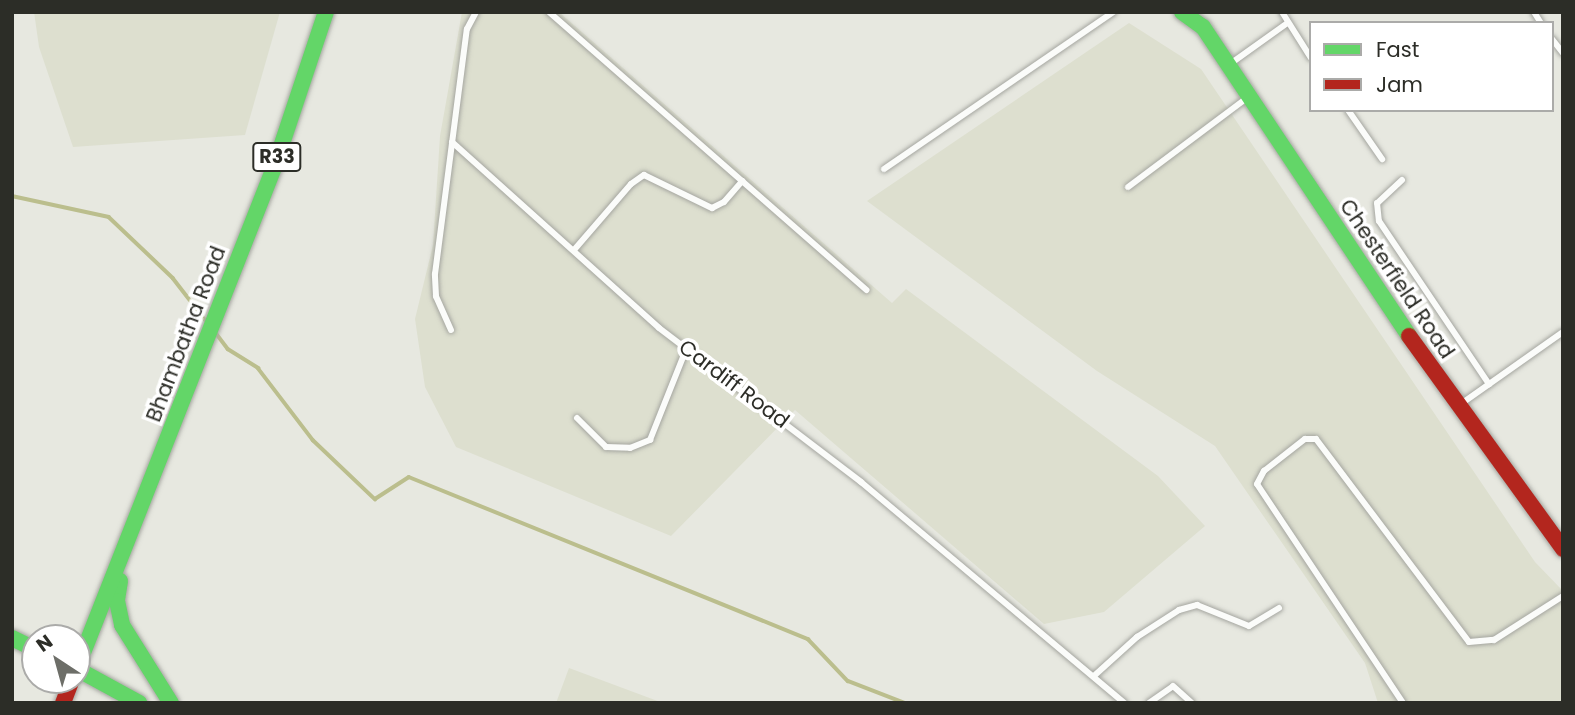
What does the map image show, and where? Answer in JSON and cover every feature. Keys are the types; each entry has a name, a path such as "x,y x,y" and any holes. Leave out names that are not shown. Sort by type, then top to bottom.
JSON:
{"main road":[{"name":"Bhambatha Road","path":"91,634 226,292 326,12"},
{"name":"Chesterfield Road","path":"1182,12 1203,27 1456,407 1563,550"},
{"path":"126,545 119,615 134,647 171,703"},
{"path":"91,677 139,703"}],"lane":[{"path":"451,330 435,286 467,29 476,12"},
{"path":"549,12 866,290"},
{"path":"884,169 1113,12"},
{"name":"Chesterfield Road","path":"1193,12 1203,27"},
{"path":"1282,12 1286,24 1309,55"},
{"path":"1229,65 1286,24"},
{"path":"1128,187 1250,96"},
{"path":"1349,112 1382,159"},
{"name":"Cardiff Road","path":"452,142 643,315 861,482 1095,675 1124,703"},
{"path":"574,250 631,184 644,175 712,208 724,202 742,181"},
{"path":"1402,180 1377,203 1379,221 1489,384"},
{"path":"1456,407 1563,332"},
{"path":"577,418 606,447 630,448 650,440 687,347"},
{"path":"1403,703 1257,484 1264,471 1305,439 1315,439 1469,642 1494,640 1563,596"},
{"path":"1095,675 1148,629 1189,606 1206,608 1249,626 1279,608"},
{"path":"1149,703 1173,686 1192,703"}],"shaded area":[{"path":"34,12 280,12 245,135 73,147 39,47"},
{"path":"462,12 559,12 892,303 906,289 1158,476 1205,526 1104,612 1044,624 795,410 671,536 456,447 425,387 415,319 433,245 440,136"},
{"path":"1129,23 1201,69 1535,562 1563,591 1563,703 1378,703 1365,663 1215,446 1097,371 867,201"},
{"path":"569,668 663,703 556,703"}],"waterway":[{"path":"12,196 109,217 173,278 207,322"},
{"path":"216,333 228,349 258,368 313,440 375,499 409,477 808,639 848,681 905,703"}],"traffic: fast":[{"path":"91,632 275,165 326,12"},
{"path":"1182,12 1203,27 1409,336"},
{"path":"120,581 117,601 122,625 171,703"},
{"path":"12,638 21,642"},
{"path":"91,677 139,703"}],"traffic: jam":[{"path":"1409,336 1563,549"},
{"path":"63,703 67,694"}]}
